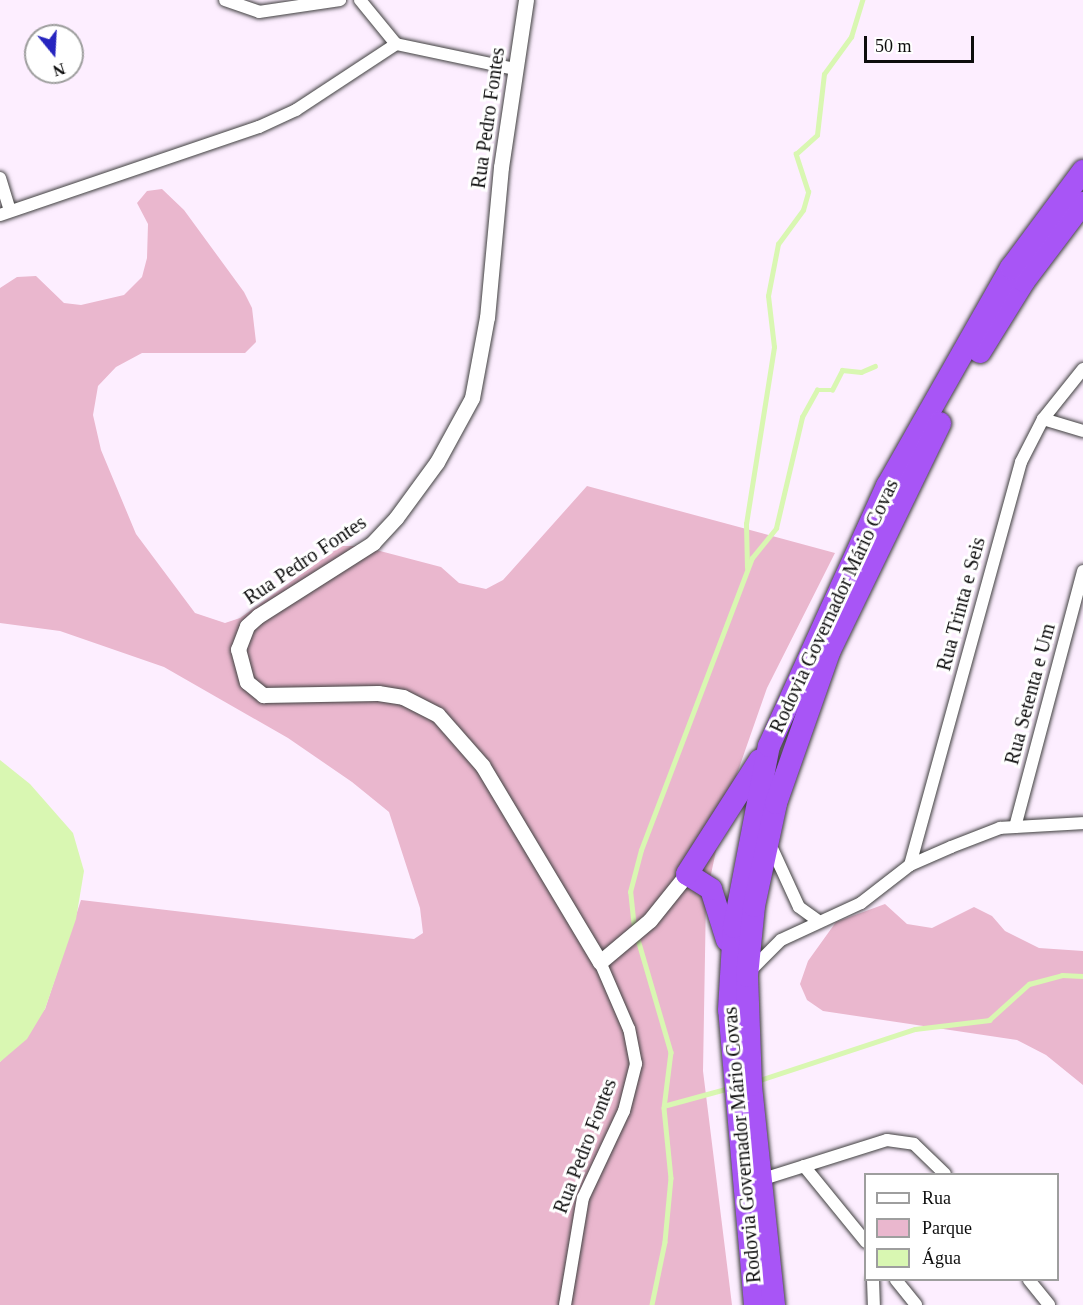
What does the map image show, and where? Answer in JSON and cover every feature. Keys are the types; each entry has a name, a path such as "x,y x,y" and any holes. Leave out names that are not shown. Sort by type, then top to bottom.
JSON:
{"highway":[{"name":"Rodovia Governador Mário Covas","path":"755,1305 732,1065 748,836 770,746 887,486 1011,268 1083,171"},
{"name":"Rodovia Governador Mário Covas","path":"774,1305 739,968 767,838 830,650 898,503 964,378 1024,281 1083,203"},
{"path":"739,968 717,899 701,879 687,874 770,746"}],"street":[{"path":"225,0 259,12 340,0"},
{"path":"360,0 396,44 515,69"},
{"name":"Rua Pedro Fontes","path":"526,0 515,69 480,363 462,417 437,462 373,543 258,616 247,626 238,649 248,682 263,695 378,693 402,696 438,715 482,765 600,963 629,1029 636,1064 624,1112 583,1198 565,1305"},
{"path":"0,178 5,213 259,128 296,110 396,44"},
{"name":"Rua Trinta e Seis","path":"910,865 1015,480 1043,419 1083,369"},
{"path":"1043,419 1083,431"},
{"name":"Rua Setenta e Um","path":"1015,827 1083,571"},
{"path":"739,968 781,940 817,921 861,903 910,865 985,833 1015,827 1083,823"},
{"path":"767,838 789,890 800,907 817,921"},
{"path":"600,963 656,915 687,874"},
{"path":"760,1180 872,1143 901,1140 924,1150 944,1173"},
{"path":"804,1167 864,1240"},
{"path":"873,1281 874,1305"},
{"path":"897,1281 916,1305"},
{"path":"1030,1281 1050,1305"}],"green space":[{"path":"162,189 184,210 244,292 252,308 256,342 245,353 142,353 116,367 98,386 93,415 101,450 136,534 195,613 225,623 240,618 341,546 361,546 441,567 459,583 486,589 503,580 587,486 835,553 767,688 725,808 706,898 703,1071 732,1305 0,1305 0,1062 45,1009 81,900 414,939 423,933 420,908 389,812 352,782 288,738 164,667 60,631 0,623 0,288 17,277 36,276 64,303 81,305 124,295 142,277 147,258 148,224 137,203 147,191"},
{"path":"885,904 907,924 932,928 974,907 992,916 1005,931 1039,948 1083,951 1083,1085 1046,1055 1017,1040 823,1011 807,1000 800,984 808,961 836,922"}],"water":[{"path":"0,760 30,784 73,833 84,871 76,919 45,1009 27,1039 0,1062"}],"waterway":[{"path":"747,568 746,524 774,347 768,296 778,244 803,210 808,192 796,154 817,135 824,74 851,37 862,0"},
{"path":"634,928 630,892 641,850 752,558 776,528 802,417 817,390 832,390 842,370 861,372 875,366"},
{"path":"637,936 671,1052 664,1108 671,1178 665,1242 652,1305"},
{"path":"757,1081 915,1029 989,1020 1029,984 1062,975 1083,976"},
{"path":"667,1105 729,1088"}]}
